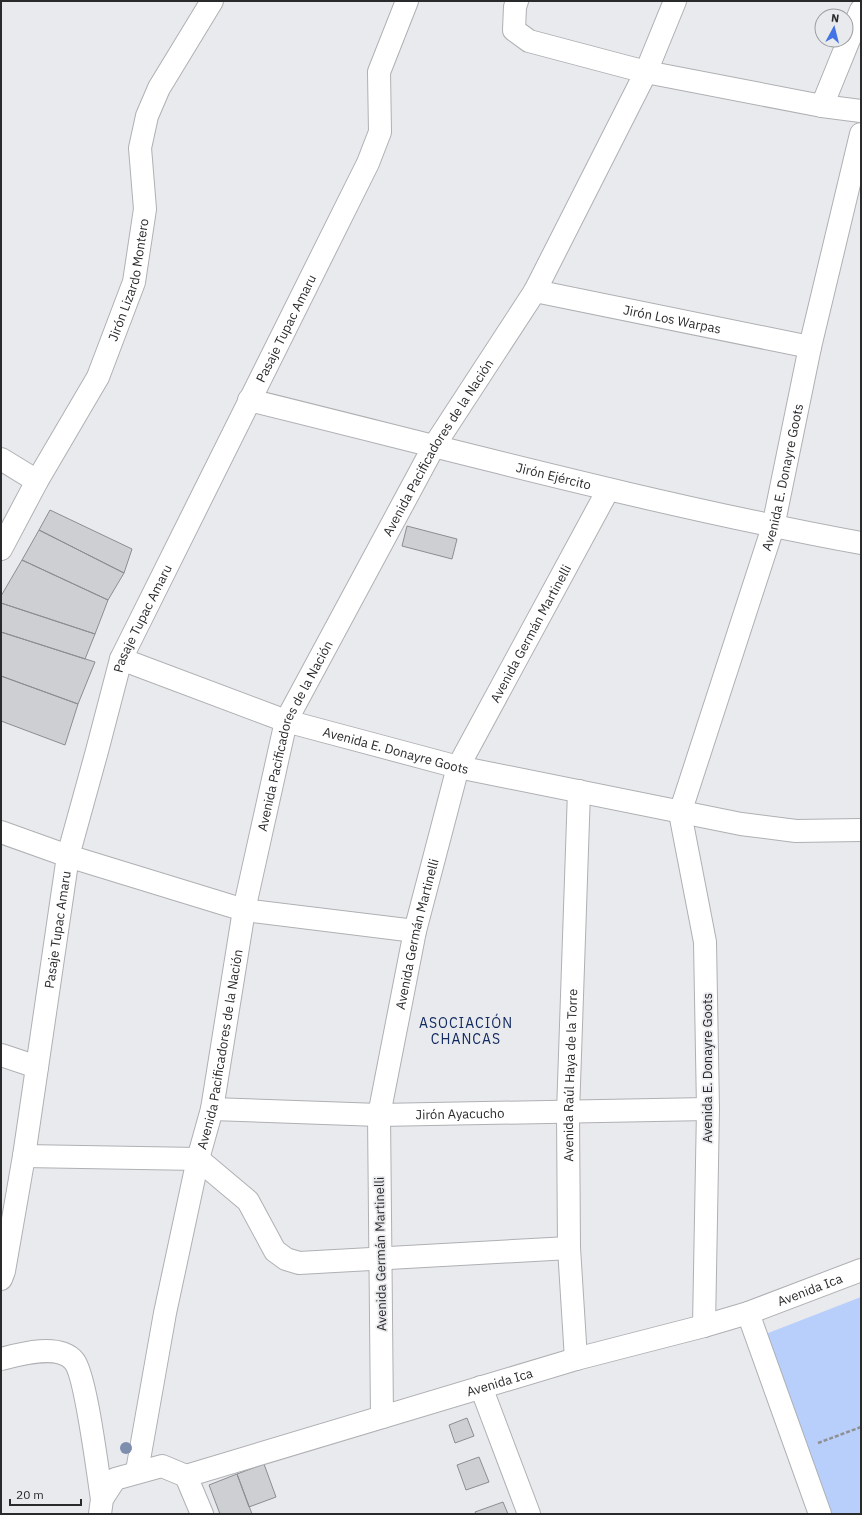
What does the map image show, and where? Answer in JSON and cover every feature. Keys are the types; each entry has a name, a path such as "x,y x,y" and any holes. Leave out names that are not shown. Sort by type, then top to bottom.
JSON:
{"street":[{"name":"Jirón Lizardo Montero","path":"1,549 37,481 98,377 134,282 145,209 140,148 147,116 159,88 212,1"},
{"name":"Pasaje Tupac Amaru","path":"2,1273 24,1156 68,856 121,659 368,163 380,132 378,72 407,1"},
{"path":"518,1 515,7 514,30 528,41 646,72 822,106 861,111"},
{"name":"Avenida Pacificadores de la Nación","path":"137,1472 165,1313 198,1159 212,1109 244,910 286,721 434,446 535,292 646,72 675,1"},
{"path":"822,106 861,10"},
{"name":"Avenida E. Donayre Goots","path":"704,1326 708,1109 705,942 680,813 773,527 810,348 861,134"},
{"name":"Jirón Los Warpas","path":"535,292 810,348"},
{"name":"Jirón Ejército","path":"249,400 608,490 773,527 861,543"},
{"path":"1,460 37,481"},
{"name":"Avenida Germán Martinelli","path":"382,1417 379,1115 415,931 458,767 608,490"},
{"name":"Avenida E. Donayre Goots","path":"121,659 286,721 458,767 680,813 741,824 796,831 861,830"},
{"name":"Avenida Raúl Haya de la Torre","path":"576,1359 569,1248 568,1113 579,791"},
{"path":"1,832 68,856 244,910 415,931"},
{"path":"1,1055 37,1067"},
{"name":"Jirón Ayacucho","path":"212,1109 379,1115 568,1113 708,1109"},
{"path":"24,1156 198,1159 248,1201 275,1251 286,1259 299,1263 569,1248"},
{"name":"Avenida Ica","path":"186,1476 576,1359 704,1326 748,1312 861,1270"},
{"path":"748,1312 820,1514"},
{"path":"1,1359 30,1352 58,1352 74,1361 79,1371 85,1397 101,1507"},
{"path":"481,1387 529,1514"},
{"path":"101,1507 115,1479 162,1466 186,1476 202,1514"}],"path":[{"path":"812,1445 861,1427"}],"shaded area":[{"path":"861,1297 861,1514 831,1514 763,1335"}],"building":[{"path":"50,510 132,549 124,573 39,530"},
{"path":"407,526 457,539 452,559 402,546"},
{"path":"39,530 124,573 108,600 22,560"},
{"path":"22,560 108,600 95,634 1,603 1,596"},
{"path":"1,603 95,634 85,659 1,632"},
{"path":"1,632 95,662 78,704 1,676"},
{"path":"1,676 78,704 65,745 1,721"},
{"path":"467,1418 474,1436 455,1443 449,1425"},
{"path":"479,1457 489,1482 466,1490 457,1465"},
{"path":"264,1464 276,1497 249,1507 237,1474"},
{"path":"237,1474 252,1514 220,1514 209,1485"},
{"path":"503,1502 508,1514 476,1514 475,1512"}],"district":[{"name":"ASOCIACIÓN CHANCAS","path":"466,1032"}]}
